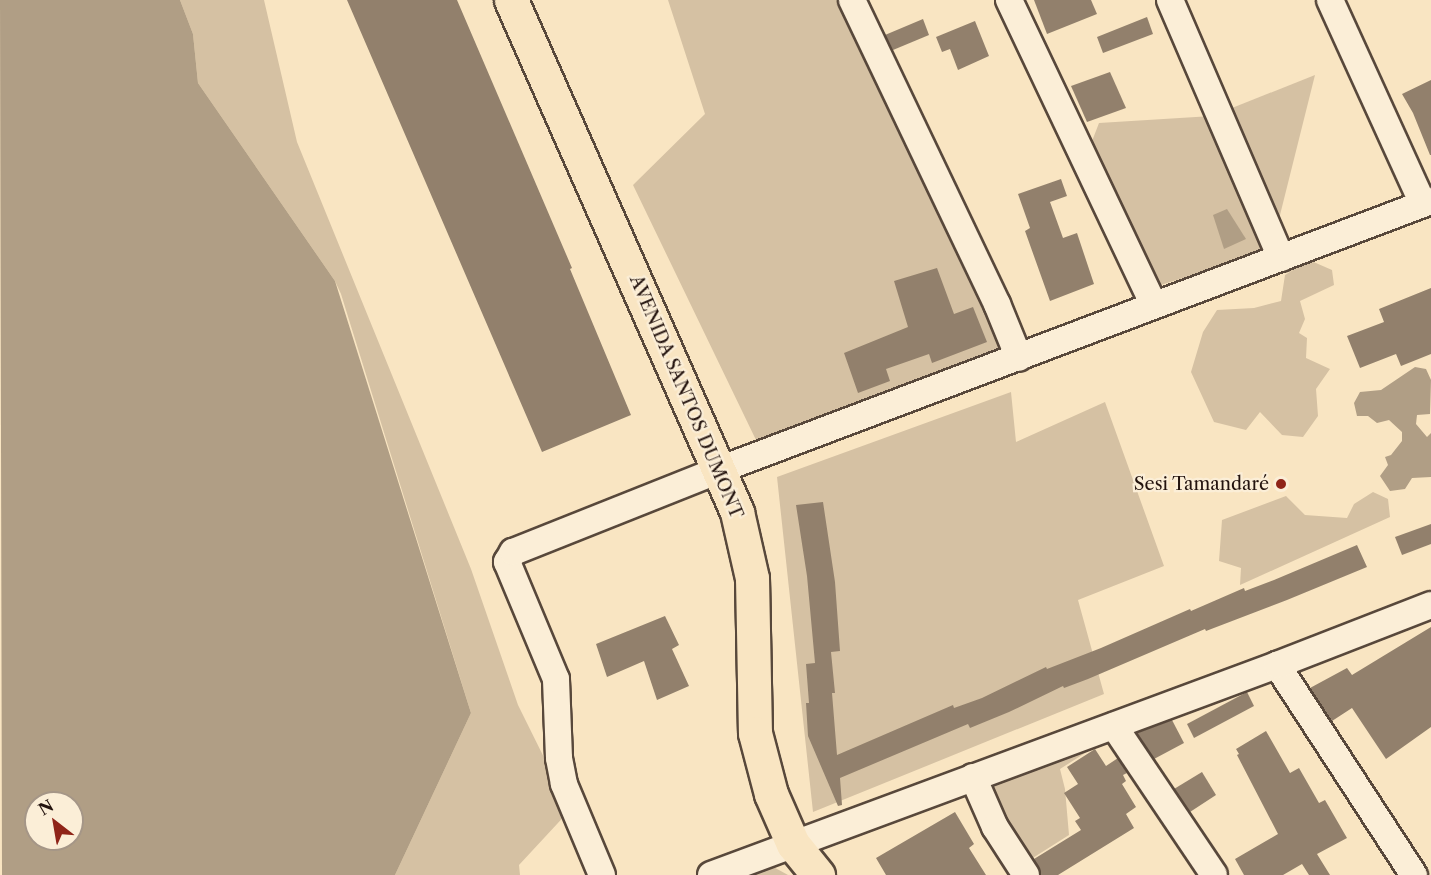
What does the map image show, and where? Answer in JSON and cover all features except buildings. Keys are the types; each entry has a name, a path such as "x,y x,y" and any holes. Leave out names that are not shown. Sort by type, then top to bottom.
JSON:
{"main road":[{"name":"AVENIDA SANTOS DUMONT","path":"511,0 737,512 752,578 755,733 771,794 793,844 818,875"}],"street":[{"path":"852,0 997,304 1019,358"},
{"path":"1009,0 1154,304"},
{"path":"1170,0 1281,258"},
{"path":"602,875 564,784 559,758 556,680 507,562 513,552 719,470 1019,358 1154,304 1427,203 1330,0"},
{"path":"711,875 1277,665 1431,605"},
{"path":"1277,665 1414,875"},
{"path":"1114,726 1214,875"},
{"path":"973,777 995,827 1026,875"}],"shaded area":[{"path":"0,0 180,0 193,34 198,83 335,281 471,713 395,875 2,875"},
{"path":"180,0 264,0 297,142 471,569 518,705 570,810 519,865 520,875 395,875 471,713 341,294 335,281 198,83 193,34"},
{"path":"668,0 839,0 1004,352 756,440 633,185 705,114"},
{"path":"1315,75 1271,251 1154,287 1089,149 1099,123 1212,116"},
{"path":"1227,209 1246,239 1224,249 1213,215"},
{"path":"1309,260 1332,270 1334,285 1300,301 1305,319 1299,333 1307,338 1306,358 1330,369 1316,389 1318,416 1303,437 1282,435 1260,412 1246,430 1214,422 1191,372 1203,332 1217,310 1254,308 1281,301 1285,275"},
{"path":"1415,367 1426,369 1431,380 1430,414 1417,415 1416,424 1427,437 1431,433 1431,477 1412,478 1405,489 1390,491 1380,476 1388,465 1385,457 1391,455 1402,441 1402,432 1389,420 1377,423 1368,416 1357,416 1354,403 1360,392 1381,390"},
{"path":"1011,392 1016,442 1105,402 1164,566 1078,600 1104,694 813,812 777,477"},
{"path":"1373,492 1388,499 1390,517 1240,585 1241,568 1219,561 1222,520 1286,496 1305,515 1347,518 1354,504"},
{"path":"1092,740 1093,748 1060,769 1065,789 1069,835 1028,861 1014,844 988,780"},
{"path":"768,864 788,875 746,875"}],"place":[{"name":"Sesi Tamandaré","path":"1281,484"}]}
